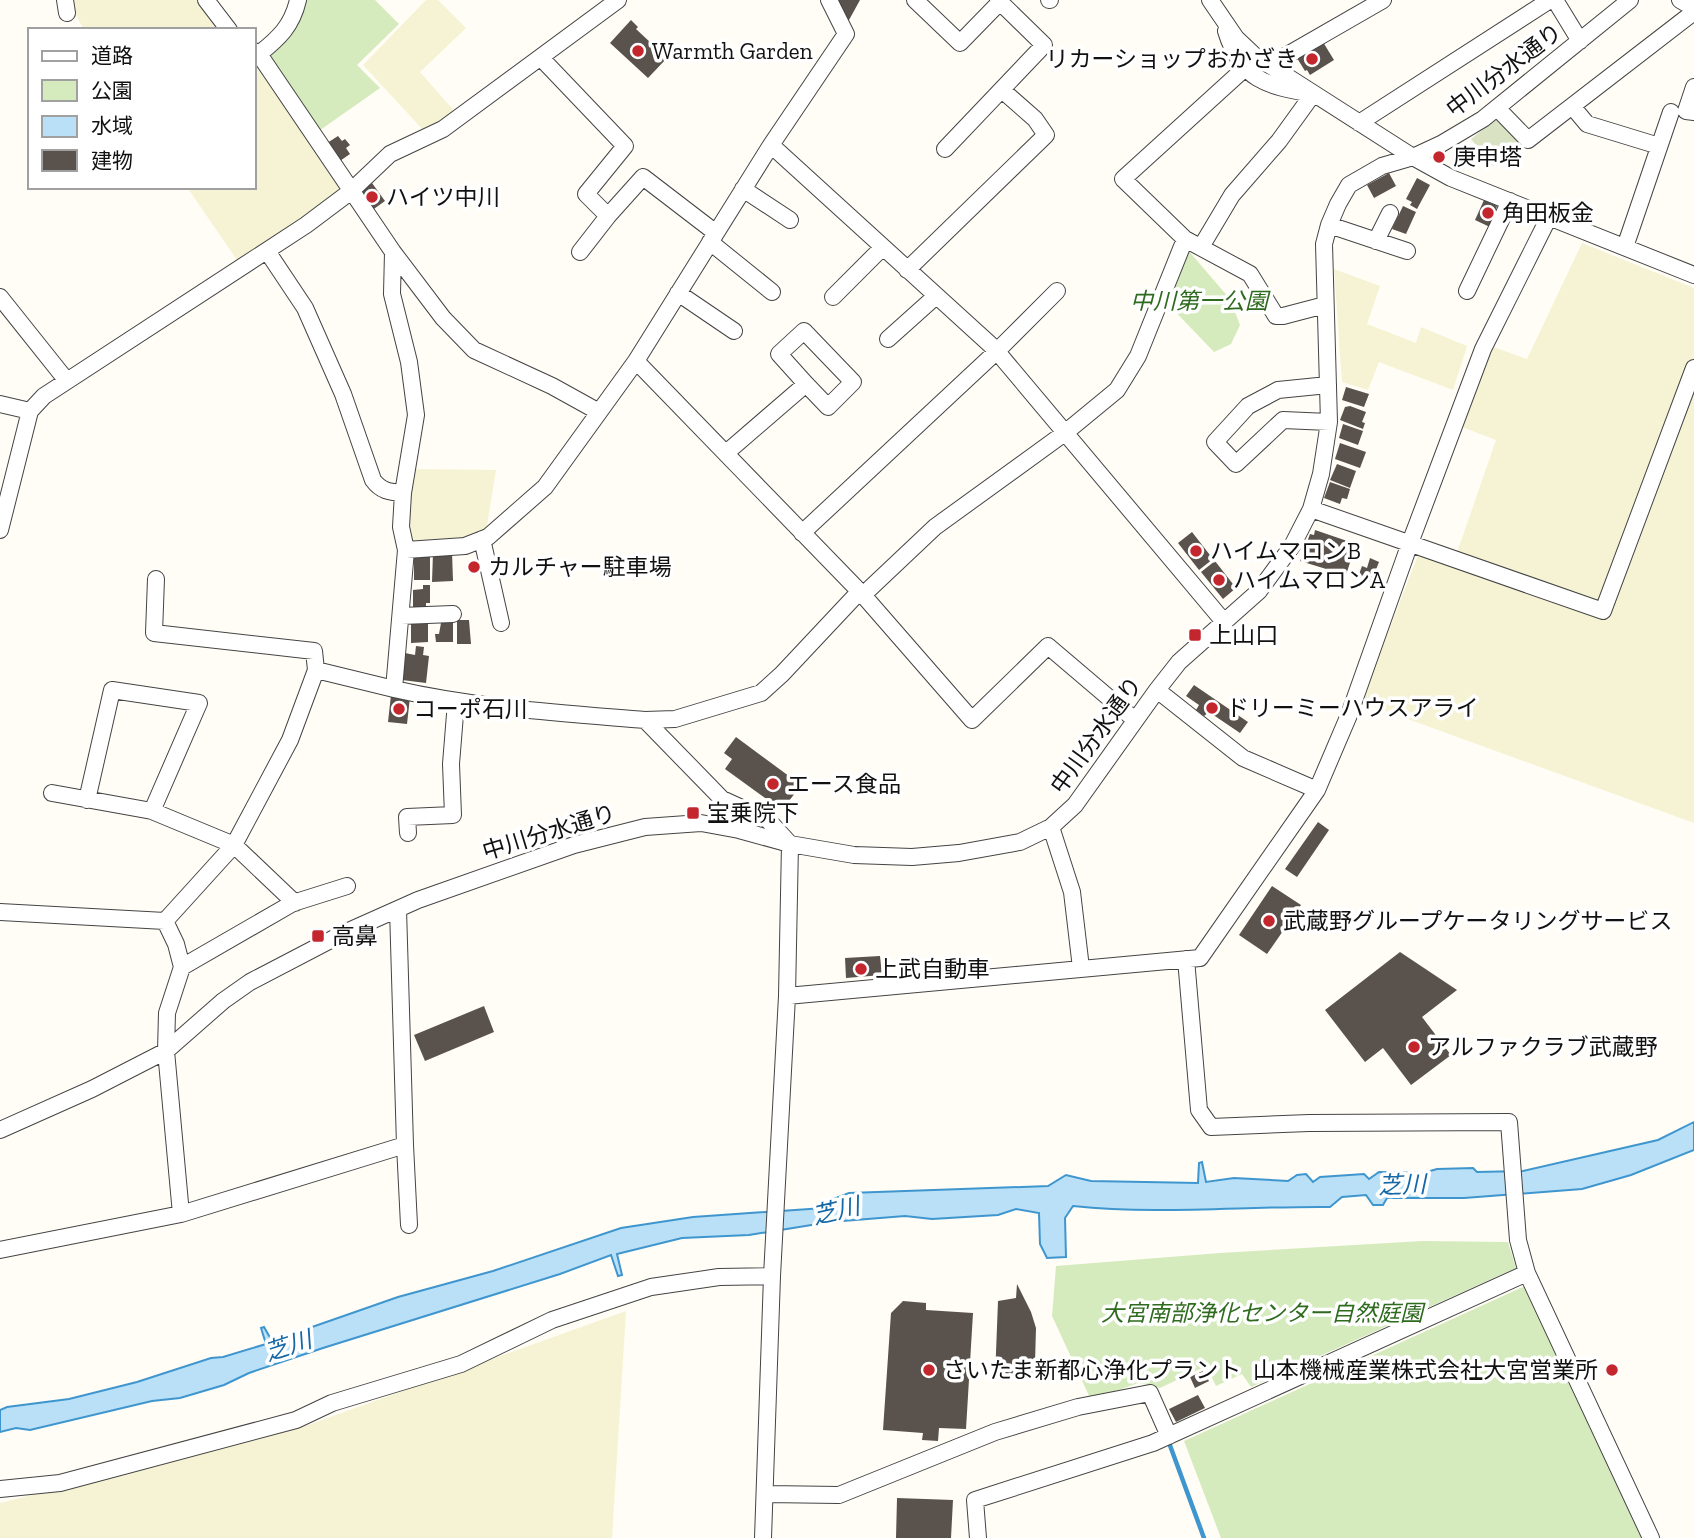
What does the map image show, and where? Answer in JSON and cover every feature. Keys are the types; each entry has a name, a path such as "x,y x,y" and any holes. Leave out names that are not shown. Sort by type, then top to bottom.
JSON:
{"street":[{"path":"206,0 227,28"},
{"path":"298,0 294,18 283,34 256,52 393,252 443,318 474,351 552,386 599,412"},
{"path":"0,530 30,411 44,396 267,251 351,192 390,154 443,129 618,0"},
{"path":"406,550 465,546 488,537 545,487 636,361 771,145 846,34 829,0"},
{"path":"915,0 960,43 999,1 1044,45 945,149"},
{"path":"1210,0 1236,38 1255,56 1413,157 1451,178 1694,275"},
{"path":"1270,65 1383,0"},
{"path":"1359,123 1553,0 1580,41"},
{"name":"中川分水通り","path":"0,1130 92,1089 166,1051 223,1001 250,982 344,933 398,909 574,845 645,827 701,823 790,844 854,855 912,857 959,853 1020,842 1051,827 1075,805 1179,662 1259,591 1292,546 1311,509 1321,474 1329,422 1323,262 1329,225 1349,185 1382,166 1413,157 1464,131 1497,108 1630,0"},
{"path":"1497,108 1528,141 1694,10 1681,0"},
{"path":"1221,15 1230,44 1244,69 1266,83 1313,94"},
{"path":"541,58 625,146 586,194 608,216"},
{"path":"1244,69 1123,179 1185,239 1250,274 1276,316 1325,305"},
{"path":"1694,87 1686,111 1694,112"},
{"path":"907,270 1046,135 1035,118 1002,90"},
{"path":"1201,247 1232,195 1279,141 1313,94"},
{"path":"1572,106 1587,124 1659,146"},
{"path":"1625,247 1671,112"},
{"path":"771,145 997,351 1225,623"},
{"path":"580,252 643,177 772,292"},
{"path":"743,189 790,220"},
{"path":"1467,291 1510,201"},
{"path":"1376,241 1390,213"},
{"path":"787,996 1200,958 1317,790 1349,715 1483,349 1549,217"},
{"path":"1329,225 1407,251"},
{"path":"316,670 456,702 645,720 675,719 761,693 861,594 935,527 1066,432 1117,390 1138,356 1185,239"},
{"path":"833,297 882,248"},
{"path":"267,251 304,308 343,394 373,480 386,491 403,493"},
{"path":"393,252 392,294 409,362 416,415 403,493 401,527 406,550 394,689"},
{"path":"802,533 997,351 1057,291"},
{"path":"678,293 734,331"},
{"path":"888,339 936,296"},
{"path":"0,297 67,380"},
{"path":"804,331 853,382 828,407 806,384 779,354 804,331"},
{"path":"636,361 861,594 972,720 1048,646 1135,720"},
{"path":"1311,509 1603,611 1694,368"},
{"path":"726,453 806,384"},
{"path":"1328,385 1278,390 1248,406 1215,442 1236,464 1283,420 1329,422"},
{"path":"0,404 30,411"},
{"path":"482,539 501,623"},
{"path":"156,579 155,633 314,651 316,670 290,740 234,845 165,921"},
{"path":"401,616 453,614"},
{"path":"87,800 113,690 199,703 152,811"},
{"path":"1157,690 1242,758 1317,790"},
{"path":"408,834 407,817 453,815 451,764 456,702"},
{"path":"645,720 722,799 768,820 790,844 787,996 772,1272 763,1538"},
{"path":"52,793 152,811 234,845 295,903"},
{"path":"1051,827 1072,892 1081,968"},
{"path":"182,967 295,903 347,886"},
{"path":"398,909 410,1225"},
{"path":"0,912 165,921"},
{"path":"165,921 176,944 182,967 167,1013 166,1051 181,1214"},
{"path":"1186,959 1199,1110 1211,1127 1309,1123 1509,1122 1517,1240 1527,1273 1651,1538"},
{"path":"0,1250 181,1214 405,1145"},
{"path":"0,1489 60,1483 296,1420 332,1404 461,1364 552,1320 651,1287 772,1272"},
{"path":"978,1538 975,1500 1153,1443 1527,1273"},
{"path":"766,1494 839,1495 995,1432 1078,1407 1150,1393 1169,1436"}],"shaded area":[{"path":"68,0 198,0 219,28 83,28"},
{"path":"426,0 438,0 466,28 420,72 456,113 425,132 363,65"},
{"path":"256,64 339,187 338,194 242,261 237,260 188,189 256,189"},
{"path":"1582,243 1694,288 1694,823 1361,702 1418,555 1452,567 1496,440 1462,427 1491,346 1527,359"},
{"path":"1334,269 1380,286 1367,324 1416,343 1421,327 1467,346 1453,390 1379,362 1368,390 1342,382"},
{"path":"414,469 496,470 486,532 459,541 412,543 406,509"},
{"path":"626,1311 612,1538 0,1538 0,1503 305,1426"}],"green space":[{"path":"299,0 375,0 399,24 357,65 380,88 316,133 264,55"},
{"path":"1499,117 1522,143 1493,166 1471,139"},
{"name":"中川第一公園","path":"1187,249 1230,299 1240,325 1231,344 1214,352 1166,302"},
{"name":"大宮南部浄化センター自然庭園","path":"1422,1241 1508,1242 1516,1268 1251,1387 1242,1374 1216,1386 1206,1366 1160,1388 1138,1383 1091,1400 1052,1316 1056,1266"},
{"path":"1527,1285 1643,1538 1221,1538 1184,1441"}],"water":[{"name":"芝川","path":"1694,1122 1694,1150 1631,1175 1582,1189 1464,1198 1387,1198 1383,1205 1373,1205 1366,1195 1342,1197 1330,1207 1169,1210 1073,1206 1065,1218 1066,1257 1047,1258 1040,1244 1039,1213 1016,1209 998,1215 932,1219 905,1216 830,1222 749,1235 682,1238 617,1254 622,1275 618,1276 611,1255 560,1274 323,1348 249,1373 224,1385 180,1398 152,1401 30,1430 16,1428 0,1432 0,1410 7,1407 69,1399 137,1382 211,1358 223,1357 266,1344 261,1328 264,1327 272,1341 398,1297 493,1271 621,1228 693,1217 824,1208 833,1199 849,1193 1048,1186 1066,1175 1091,1181 1198,1183 1199,1163 1202,1162 1206,1182 1234,1178 1288,1181 1297,1175 1306,1174 1313,1182 1320,1177 1364,1174 1369,1179 1379,1172 1423,1173 1437,1169 1523,1171 1658,1140"}],"building":[{"path":"834,0 860,0 849,20 845,20"},
{"name":"Warmth Garden","path":"631,20 638,27 636,29 667,58 648,78 610,43"},
{"path":"1323,42 1334,60 1310,75 1297,58"},
{"path":"338,136 350,145 346,148 350,154 337,163 324,145"},
{"path":"1389,173 1396,186 1374,198 1367,185"},
{"path":"1417,178 1430,185 1417,209 1406,199"},
{"name":"ハイツ中川","path":"372,183 385,201 371,211 359,193"},
{"path":"1484,200 1497,206 1496,209 1500,211 1492,228 1475,220"},
{"path":"1403,206 1416,212 1406,234 1392,229"},
{"path":"1346,387 1369,394 1364,407 1342,400"},
{"path":"1350,406 1366,412 1362,422 1365,423 1363,429 1340,420 1345,407"},
{"path":"1343,424 1363,431 1358,445 1339,438"},
{"path":"1340,443 1366,452 1360,468 1335,459"},
{"path":"1337,464 1356,471 1350,488 1330,480"},
{"path":"1330,482 1350,489 1347,499 1342,498 1340,504 1324,498"},
{"path":"1315,530 1356,544 1346,575 1300,561 1310,534 1314,535"},
{"name":"ハイムマロンB","path":"1192,532 1213,559 1199,570 1178,543"},
{"path":"452,552 453,581 432,582 433,553"},
{"path":"414,556 430,556 430,580 414,580"},
{"path":"1370,558 1379,562 1371,582 1358,577 1362,566 1367,568"},
{"name":"ハイムマロンA","path":"1215,561 1236,588 1223,599 1201,572"},
{"path":"423,585 430,585 430,603 426,603 426,609 413,609 413,590 423,589"},
{"path":"457,620 469,620 471,644 457,644"},
{"path":"428,622 428,642 411,643 411,623"},
{"path":"453,622 453,642 436,642 435,634 439,634 441,623"},
{"path":"416,646 424,647 423,655 429,656 426,683 402,680 405,653 415,655"},
{"name":"ドリーミーハウスアライ","path":"1194,685 1248,722 1240,733 1209,712 1204,716 1196,710 1199,705 1186,696"},
{"name":"コーポ石川","path":"391,695 410,697 407,724 388,722"},
{"path":"736,737 801,785 786,805 780,801 776,806 725,769 732,759 724,753"},
{"path":"1318,822 1329,830 1297,877 1285,869"},
{"path":"1272,886 1301,905 1267,954 1239,935"},
{"path":"1400,952 1457,990 1422,1017 1451,1055 1411,1085 1383,1048 1365,1062 1325,1010"},
{"path":"880,956 882,975 846,978 845,958"},
{"path":"484,1006 494,1032 425,1061 414,1035"},
{"path":"1017,1284 1036,1328 1032,1378 995,1378 998,1301 1016,1298"},
{"name":"さいたま新都心浄化プラント","path":"903,1301 926,1303 926,1310 973,1313 966,1429 939,1428 938,1441 922,1440 923,1433 883,1430 891,1313"},
{"path":"1203,1371 1209,1381 1195,1388 1190,1377"},
{"path":"1198,1395 1205,1408 1176,1422 1169,1409"},
{"path":"897,1498 953,1500 951,1538 896,1538"}],"waterway":[{"path":"1168,1440 1204,1538"}],"place":[{"name":"Warmth Garden","path":"638,51"},
{"name":"リカーショップおかざき","path":"1312,59"},
{"name":"庚申塔","path":"1439,157"},
{"name":"ハイツ中川","path":"372,197"},
{"name":"角田板金","path":"1488,213"},
{"name":"ハイムマロンB","path":"1196,551"},
{"name":"カルチャー駐車場","path":"474,567"},
{"name":"ハイムマロンA","path":"1219,580"},
{"name":"上山口","path":"1195,635"},
{"name":"ドリーミーハウスアライ","path":"1212,708"},
{"name":"コーポ石川","path":"399,709"},
{"name":"エース食品","path":"773,784"},
{"name":"宝乗院下","path":"693,813"},
{"name":"武蔵野グループケータリングサービス","path":"1269,921"},
{"name":"高鼻","path":"318,936"},
{"name":"上武自動車","path":"861,969"},
{"name":"アルファクラブ武蔵野","path":"1414,1047"},
{"name":"さいたま新都心浄化プラント","path":"929,1370"},
{"name":"山本機械産業株式会社大宮営業所","path":"1612,1370"}]}
